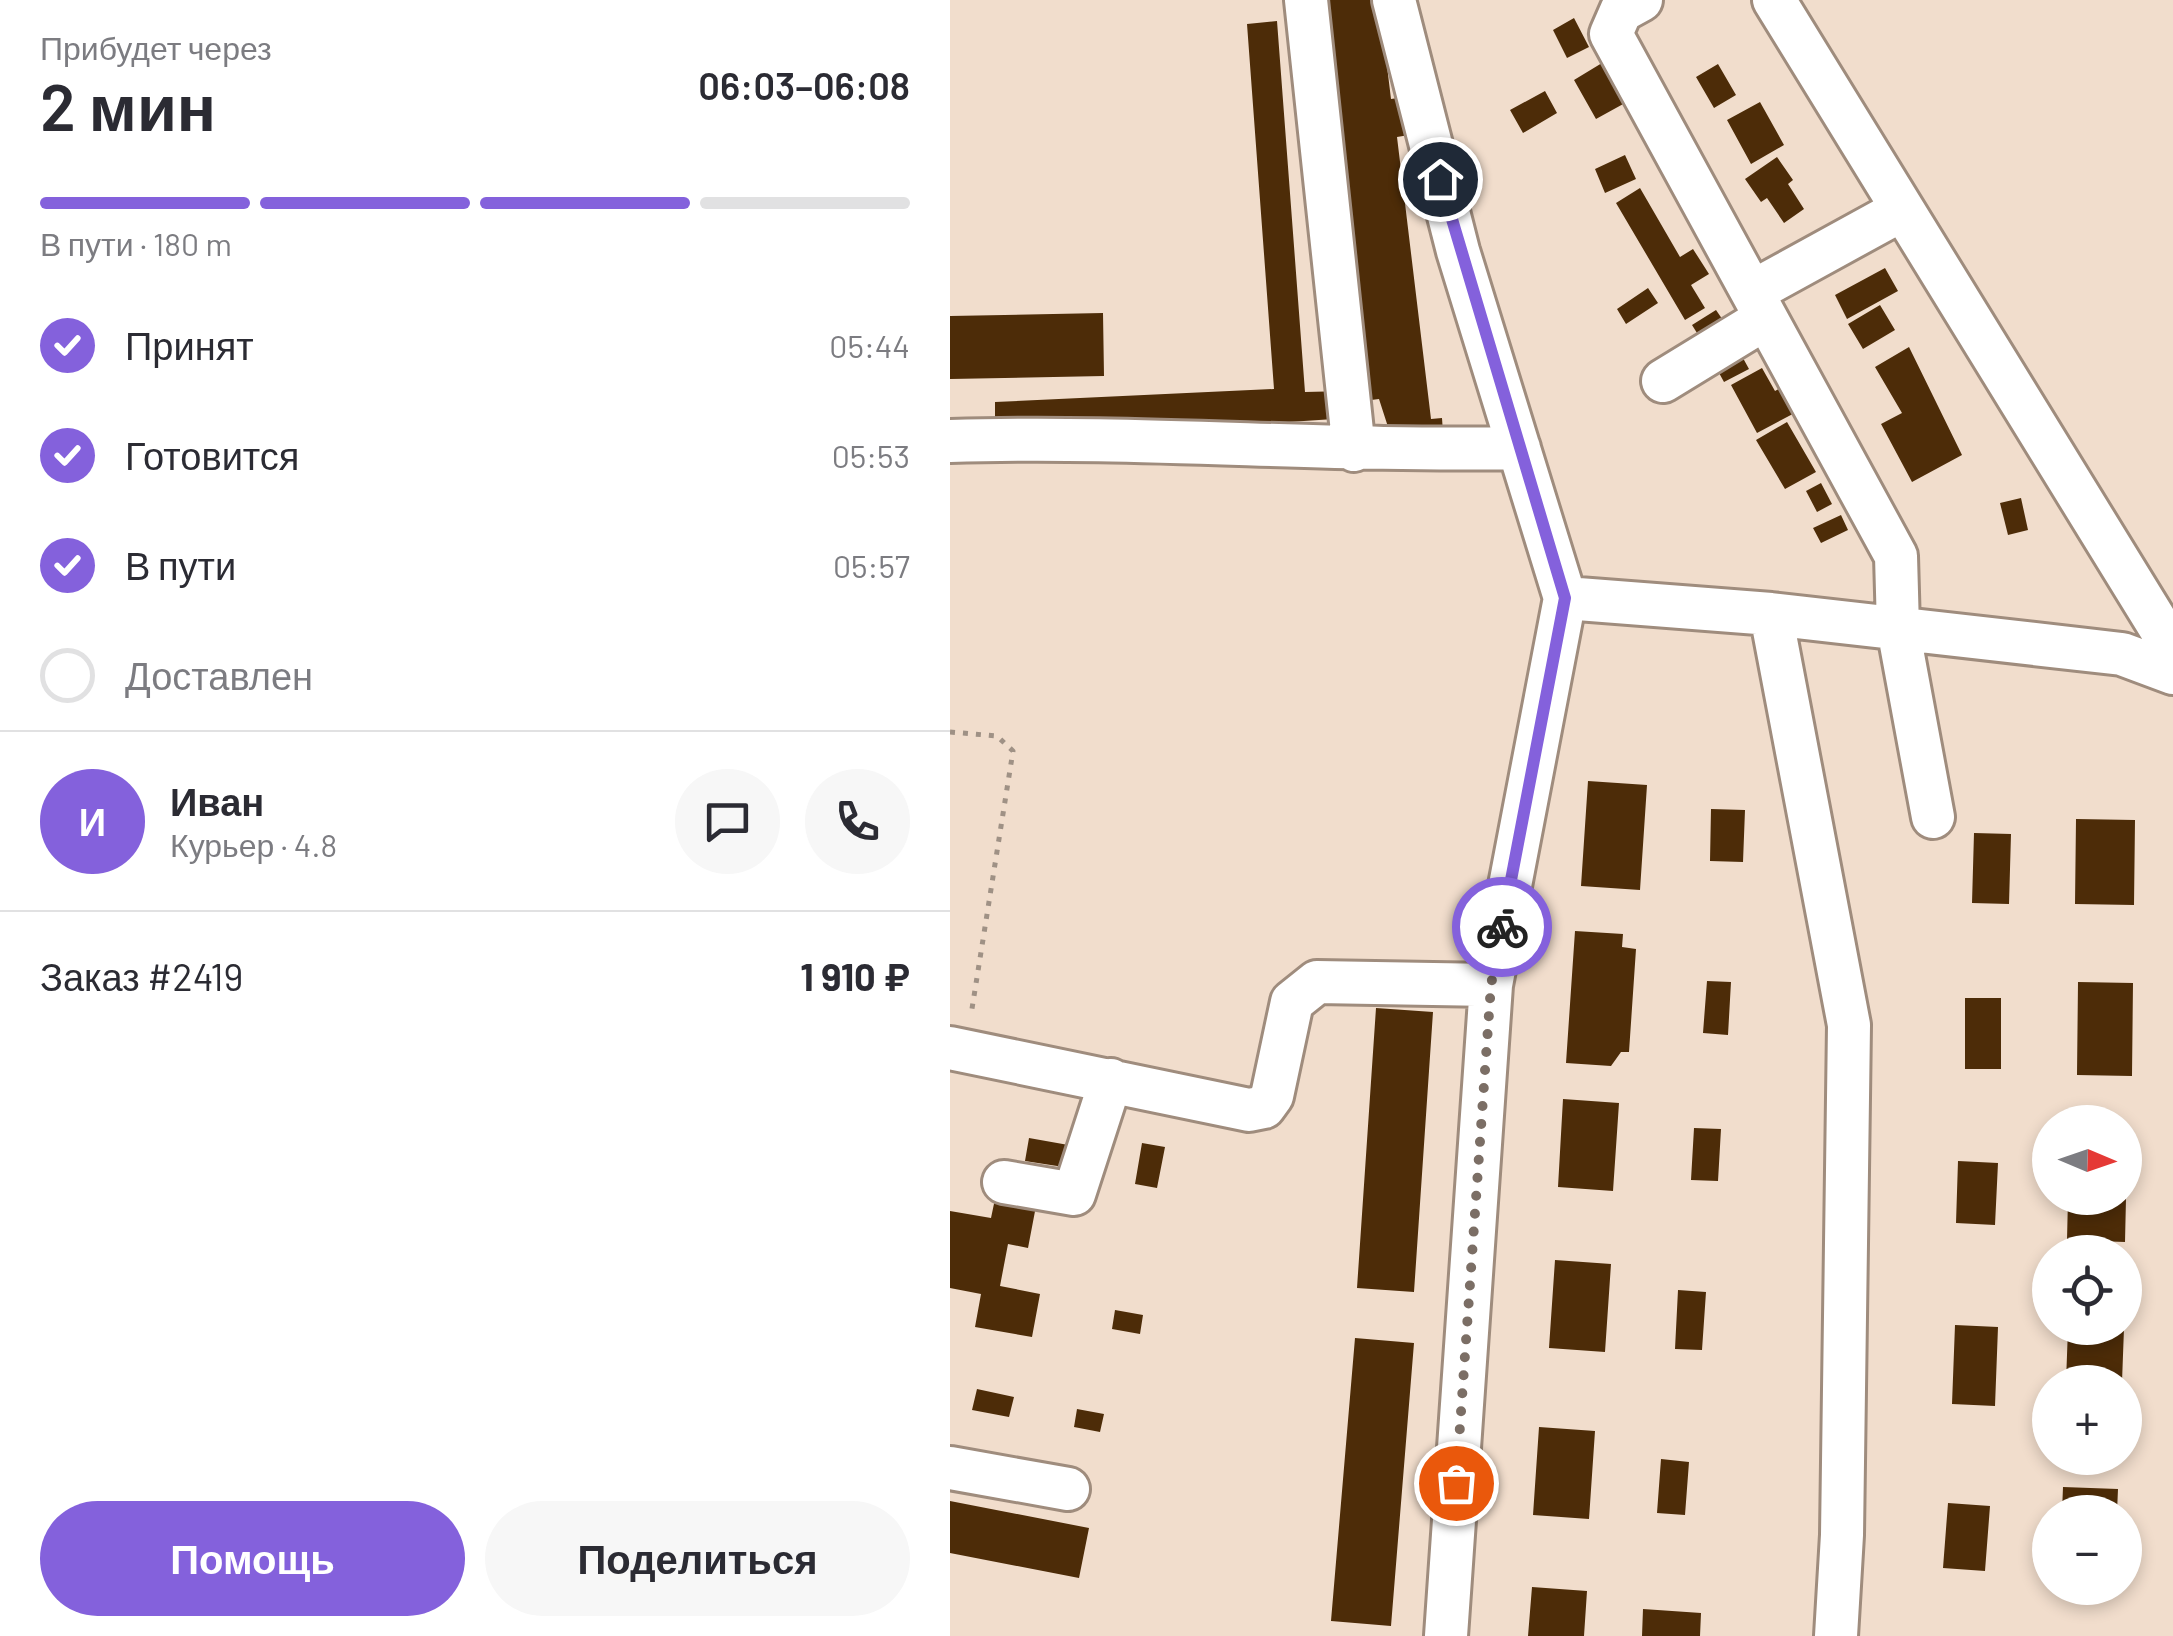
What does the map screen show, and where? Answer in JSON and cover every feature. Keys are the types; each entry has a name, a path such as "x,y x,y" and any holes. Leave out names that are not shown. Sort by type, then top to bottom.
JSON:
{"street":[{"path":"1306,0 1354,450"},
{"path":"1394,0 1458,250 1565,598 1491,985 1446,1636"},
{"path":"1640,0 1621,11 1611,34 1896,556 1898,628 1933,817"},
{"path":"1774,0 2173,649"},
{"path":"1663,381 1759,305 1885,219"},
{"path":"950,440 1054,437 1354,450 1519,448"},
{"path":"1565,598 1771,614 2122,654 2173,673"},
{"path":"1771,614 1849,1025 1842,1536 1836,1636"},
{"path":"958,1050 1249,1110 1264,1107 1272,1096 1292,1002 1317,982 1491,985"},
{"path":"1004,1182 1074,1194 1111,1080"},
{"path":"950,1468 1068,1489"}],"path":[{"path":"950,732 998,736 1014,750 958,1050"}],"building":[{"path":"1323,0 1379,0 1391,99 1405,97 1409,135 1397,137 1431,419 1442,418 1443,433 1389,430 1379,399 1371,400"},
{"path":"1574,18 1589,47 1567,58 1553,30"},
{"path":"1277,21 1305,392 1346,391 1349,418 1244,425 1244,421 1052,424 995,432 995,402 1274,389 1247,24"},
{"path":"1602,63 1625,103 1596,119 1574,80"},
{"path":"1718,64 1736,95 1714,108 1696,77"},
{"path":"1545,91 1557,113 1523,133 1510,110"},
{"path":"1760,102 1784,145 1751,164 1727,120"},
{"path":"1625,155 1636,179 1605,193 1595,169"},
{"path":"1777,157 1793,180 1788,184 1804,209 1784,223 1767,198 1761,202 1745,179"},
{"path":"1640,188 1680,257 1693,249 1709,274 1691,285 1705,308 1685,320 1616,203"},
{"path":"1885,268 1898,291 1847,319 1835,295"},
{"path":"1648,288 1658,303 1626,324 1617,309"},
{"path":"1880,305 1895,330 1863,349 1848,324"},
{"path":"1716,310 1727,326 1702,341 1692,325"},
{"path":"1103,313 1104,376 950,379 950,316"},
{"path":"1909,347 1962,455 1912,482 1881,424 1902,413 1875,367"},
{"path":"1738,349 1749,369 1724,382 1713,362"},
{"path":"1762,368 1775,391 1792,382 1806,407 1757,433 1731,385"},
{"path":"1787,422 1816,472 1785,489 1756,440"},
{"path":"1821,483 1832,504 1817,512 1806,491"},
{"path":"2021,498 2028,530 2008,535 2000,503"},
{"path":"1841,515 1848,530 1821,543 1813,528"},
{"path":"1588,781 1647,785 1640,890 1581,886"},
{"path":"1711,809 1745,810 1743,862 1710,861"},
{"path":"2076,819 2135,820 2134,905 2075,904"},
{"path":"1974,833 2011,834 2009,904 1972,903"},
{"path":"1575,931 1623,934 1622,947 1636,949 1629,1052 1621,1052 1611,1066 1566,1063"},
{"path":"1707,981 1731,982 1728,1035 1703,1033"},
{"path":"2078,982 2133,983 2132,1076 2077,1075"},
{"path":"1965,998 2001,998 2001,1069 1965,1069"},
{"path":"1376,1008 1433,1012 1414,1292 1357,1288"},
{"path":"1563,1099 1619,1103 1613,1191 1558,1187"},
{"path":"1694,1128 1721,1129 1718,1181 1691,1180"},
{"path":"1029,1138 1074,1146 1070,1168 1025,1161"},
{"path":"1142,1143 1165,1147 1157,1188 1135,1184"},
{"path":"1958,1161 1998,1163 1995,1225 1956,1223"},
{"path":"995,1199 1036,1206 1028,1248 1008,1244 1000,1286 1040,1294 1032,1337 975,1327 981,1294 950,1288 950,1211 991,1218"},
{"path":"2068,1215 2126,1215 2125,1235 2067,1235"},
{"path":"1555,1260 1611,1264 1605,1352 1549,1348"},
{"path":"1678,1290 1706,1292 1702,1350 1675,1349"},
{"path":"1115,1310 1143,1315 1140,1334 1112,1329"},
{"path":"1955,1325 1998,1327 1995,1406 1952,1404"},
{"path":"1355,1338 1414,1343 1391,1626 1331,1621"},
{"path":"2067,1345 2123,1345 2123,1365 2067,1365"},
{"path":"977,1389 1014,1397 1009,1417 972,1410"},
{"path":"1077,1409 1104,1414 1100,1432 1074,1427"},
{"path":"1539,1427 1595,1431 1589,1519 1533,1515"},
{"path":"1661,1459 1689,1462 1685,1515 1657,1513"},
{"path":"2063,1487 2118,1489 2118,1495 2063,1495"},
{"path":"950,1501 1089,1528 1079,1578 950,1553"},
{"path":"1948,1503 1990,1506 1985,1571 1943,1568"},
{"path":"1532,1587 1587,1591 1584,1636 1528,1636"},
{"path":"1643,1609 1701,1613 1700,1636 1642,1636"}],"way so far":[{"path":"1456,1483 1491,985 1502,927"}],"route":[{"path":"1440,179 1458,250 1565,598 1502,927"}]}
